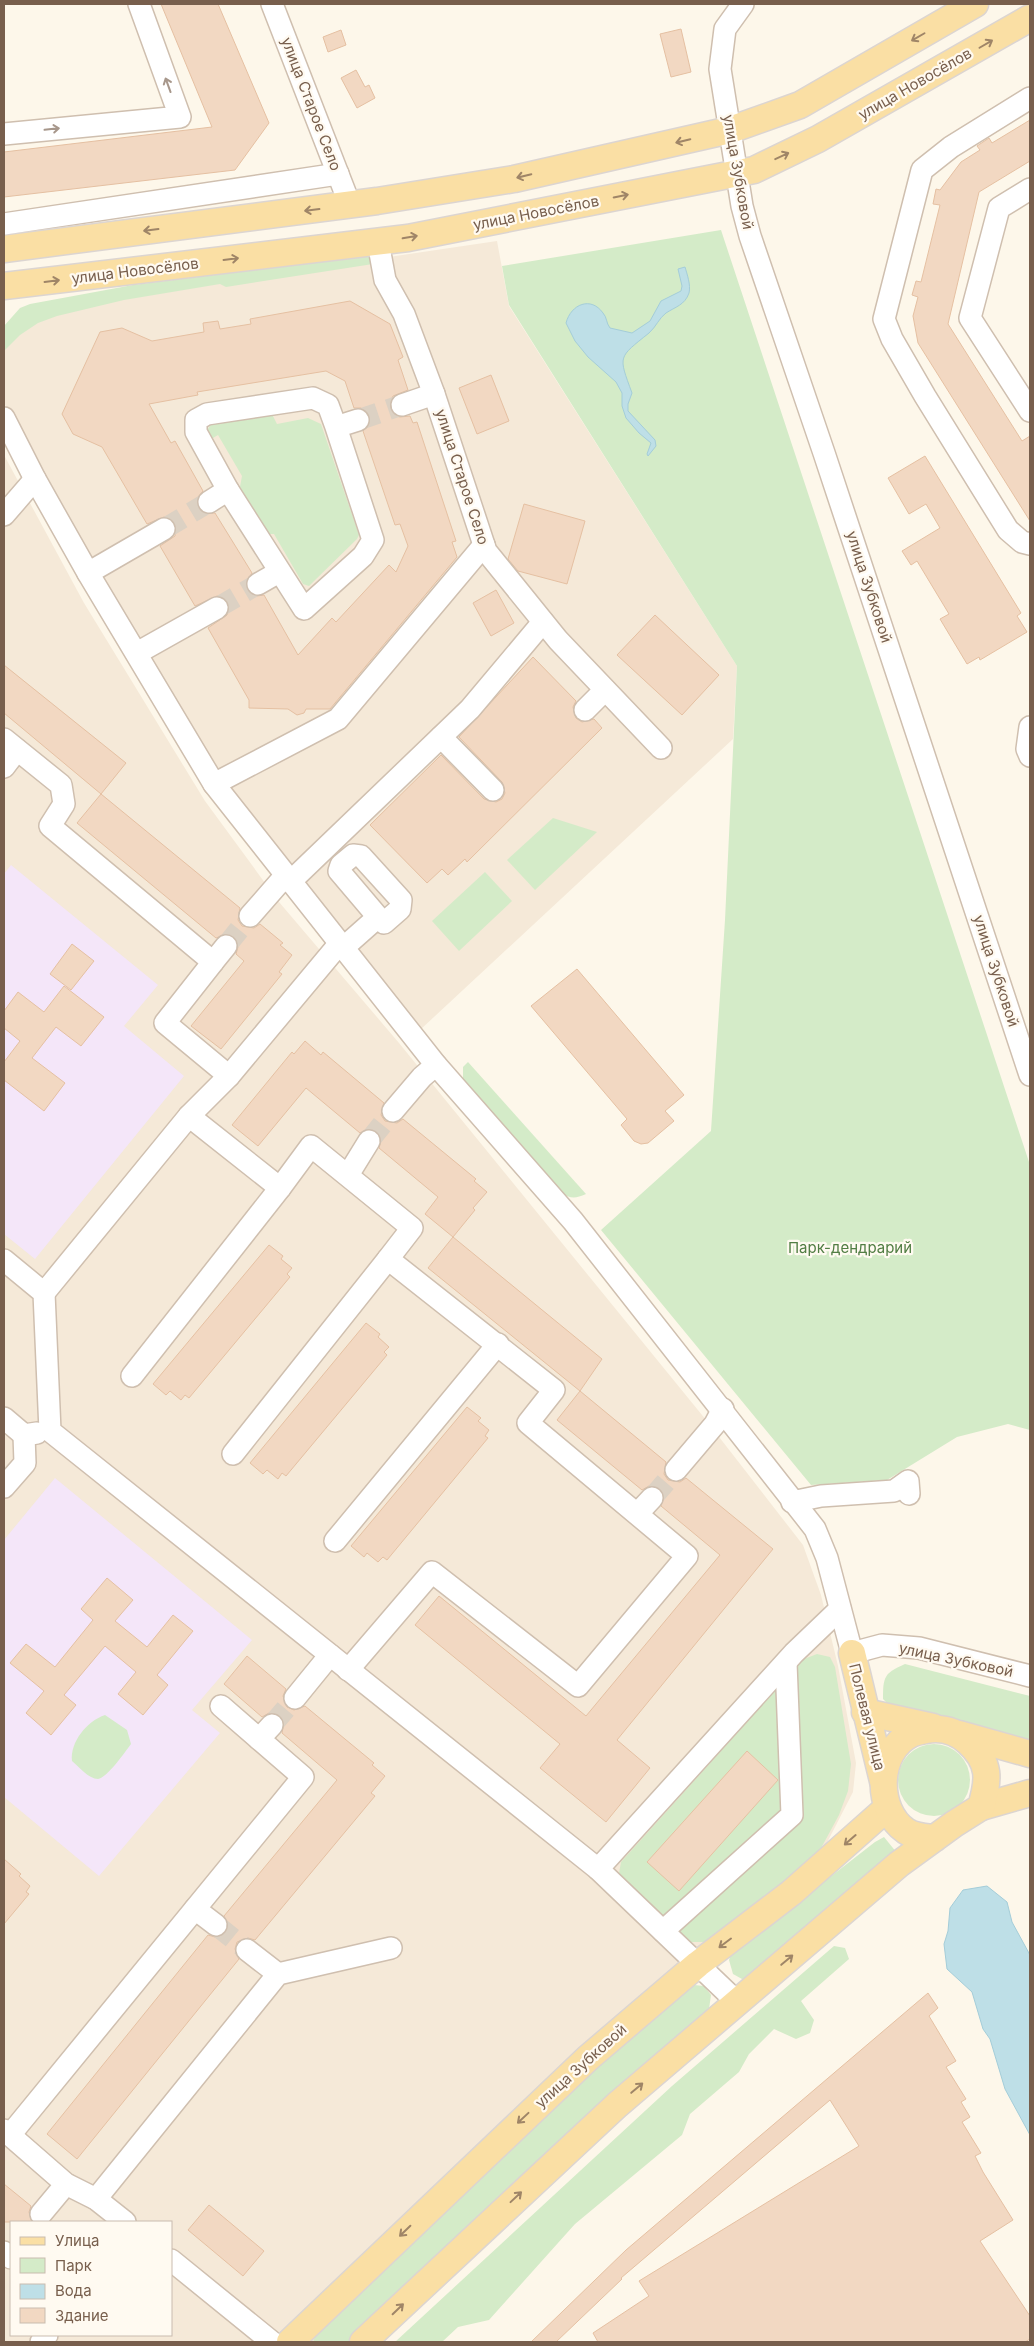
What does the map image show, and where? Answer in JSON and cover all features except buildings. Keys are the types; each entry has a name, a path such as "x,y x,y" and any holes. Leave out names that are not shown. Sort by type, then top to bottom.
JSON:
{"main road":[{"path":"4,249 350,205 514,179 730,130 800,105 975,4"},
{"name":"улица Новосёлов","path":"4,286 408,238 754,170 818,139 1030,18"},
{"name":"Полевая улица","path":"852,1653 883,1781"},
{"path":"865,1712 948,1731 1030,1754"},
{"path":"935,1838 920,1837 905,1831 887,1808 883,1781 891,1752 902,1739 912,1733 948,1731 976,1750 988,1774 982,1807"},
{"path":"363,2342 617,2105 899,1864 982,1807 1030,1793"},
{"name":"улица Зубковой","path":"290,2342 588,2058 698,1964 791,1893 887,1808"}],"street":[{"path":"4,134 180,117 139,4"},
{"name":"улица Старое Село","path":"272,4 350,205"},
{"name":"улица Зубковой","path":"743,4 725,29 720,69 737,173 750,236 821,444 1030,1075"},
{"path":"1030,98 951,147 922,170 884,319 892,339 925,396 1008,530 1022,542 1030,544"},
{"path":"4,224 338,174"},
{"path":"1030,188 999,208 970,318 1030,411"},
{"name":"улица Старое Село","path":"378,242 385,280 404,314 434,394 486,551 543,622 661,748"},
{"path":"402,405 434,394"},
{"path":"313,398 328,405 373,540 363,556 304,609 228,490 196,432 196,420 206,414 313,398"},
{"path":"4,418 35,479 88,573 214,784 287,879 436,1065 573,1221 723,1409 792,1502 815,1529 827,1558 852,1653"},
{"path":"336,427 358,420"},
{"path":"4,515 35,479"},
{"path":"209,502 228,490"},
{"path":"88,573 164,528"},
{"path":"214,784 338,719 484,545"},
{"path":"258,584 279,572"},
{"path":"137,653 216,608"},
{"path":"250,916 470,708 543,622"},
{"path":"585,710 605,690"},
{"path":"1030,727 1027,749 1030,756"},
{"path":"441,737 493,790"},
{"path":"4,767 11,744 61,785 64,804 50,826 220,954 165,1023 229,1076"},
{"path":"50,1431 44,1293 189,1116 229,1076 341,945 378,917"},
{"path":"393,1111 422,1077 436,1065"},
{"path":"189,1116 280,1188"},
{"path":"348,1175 370,1141"},
{"path":"132,1376 311,1146 412,1228 233,1454"},
{"path":"348,1670 432,1572 578,1686 687,1556 645,1506 528,1423 554,1390 388,1259"},
{"path":"4,1260 44,1293"},
{"path":"335,1541 498,1344"},
{"path":"676,1470 715,1424 723,1409"},
{"path":"4,1418 24,1435 25,1463 4,1487"},
{"path":"24,1435 50,1431 598,1869 737,2002"},
{"path":"792,1502 822,1496 894,1491 908,1481 909,1494"},
{"path":"598,1869 786,1663 840,1609"},
{"name":"улица Зубковой","path":"852,1653 882,1644 918,1648 1030,1676"},
{"path":"295,1698 330,1655"},
{"path":"663,1932 792,1815 786,1663"},
{"path":"124,2221 96,2199 66,2184 7,2132 195,1909 303,1777 266,1732 221,1706"},
{"path":"195,1909 216,1925"},
{"path":"96,2199 278,1974 391,1948"},
{"path":"247,1950 278,1974"},
{"path":"41,2214 66,2184"},
{"path":"172,2261 272,2342"}],"shaded area":[{"path":"497,241 509,306 737,666 733,739 420,1030 228,788 88,557 4,403 4,336 44,308"},
{"path":"4,455 84,603 205,801 279,902 399,1043 702,1415 803,1545 821,1595 838,1666 856,1763 853,1792 815,1866 709,1951 347,2342 4,2342"},
{"path":"11,865 158,985 124,1026 184,1076 35,1259 4,1234 4,874"},
{"path":"55,1478 252,1640 192,1710 220,1733 99,1876 4,1797 4,1540"}],"green space":[{"name":"Парк-дендрарий","path":"721,230 1030,1165 1030,1430 1008,1424 957,1437 887,1480 811,1485 601,1230 711,1131 725,920 737,666 509,305 502,266"},
{"path":"365,250 372,254 373,264 226,287 220,284 124,300 57,316 38,323 20,335 4,351 4,326 20,308 30,304 133,285 255,270"},
{"path":"272,414 277,424 308,418 321,424 359,535 309,586 303,584 274,534 267,534 240,487 242,476 218,435 208,441 207,430 213,422"},
{"path":"553,818 597,832 535,890 507,860"},
{"path":"485,872 512,901 459,951 432,921"},
{"path":"468,1062 586,1194 573,1198 561,1192 463,1080 463,1067"},
{"path":"817,1654 830,1657 835,1667 851,1764 848,1791 839,1815 813,1863 711,1942 686,1942 618,1879 621,1862 804,1659"},
{"path":"905,1664 1030,1696 1030,1741 892,1708 883,1699 884,1681 889,1673"},
{"path":"105,1715 127,1730 131,1744 111,1770 98,1779 88,1775 72,1761 72,1754 77,1740 86,1727"},
{"path":"934,1744 954,1750 964,1760 970,1780 964,1800 954,1810 934,1816 914,1810 904,1800 898,1780 904,1760 914,1750"},
{"path":"884,1837 897,1853 752,1978 742,1979 733,1974 729,1960 731,1954"},
{"path":"834,1946 845,1948 849,1959 801,2001 814,2020 810,2033 796,2039 774,2029 749,2054 739,2072 690,2114 682,2135 575,2224 489,2320 458,2327 442,2342 395,2342 672,2086"},
{"path":"694,1985 704,1986 711,1995 709,2009 608,2098 349,2342 313,2342 317,2332 475,2176 680,1993"}],"water":[{"path":"685,267 690,287 687,297 682,303 666,313 651,331 626,353 624,358 624,371 632,393 628,404 628,411 655,440 656,446 648,456 651,443 626,418 622,406 622,393 616,382 588,357 575,341 566,323 572,311 582,304 587,304 598,308 604,315 610,328 632,333 650,321 661,301 681,291 682,286 678,269"},
{"path":"987,1886 1007,1902 1012,1922 1030,1955 1030,2135 1005,2089 990,2039 983,2029 972,1992 947,1969 944,1944 948,1931 950,1908 963,1890"}],"tunnel":[{"path":"358,420 402,405"},
{"path":"164,529 209,502"},
{"path":"217,608 258,584"},
{"path":"226,946 250,916"},
{"path":"369,1141 393,1111"},
{"path":"652,1498 676,1470"},
{"path":"272,1725 295,1698"},
{"path":"216,1925 247,1950"}]}
